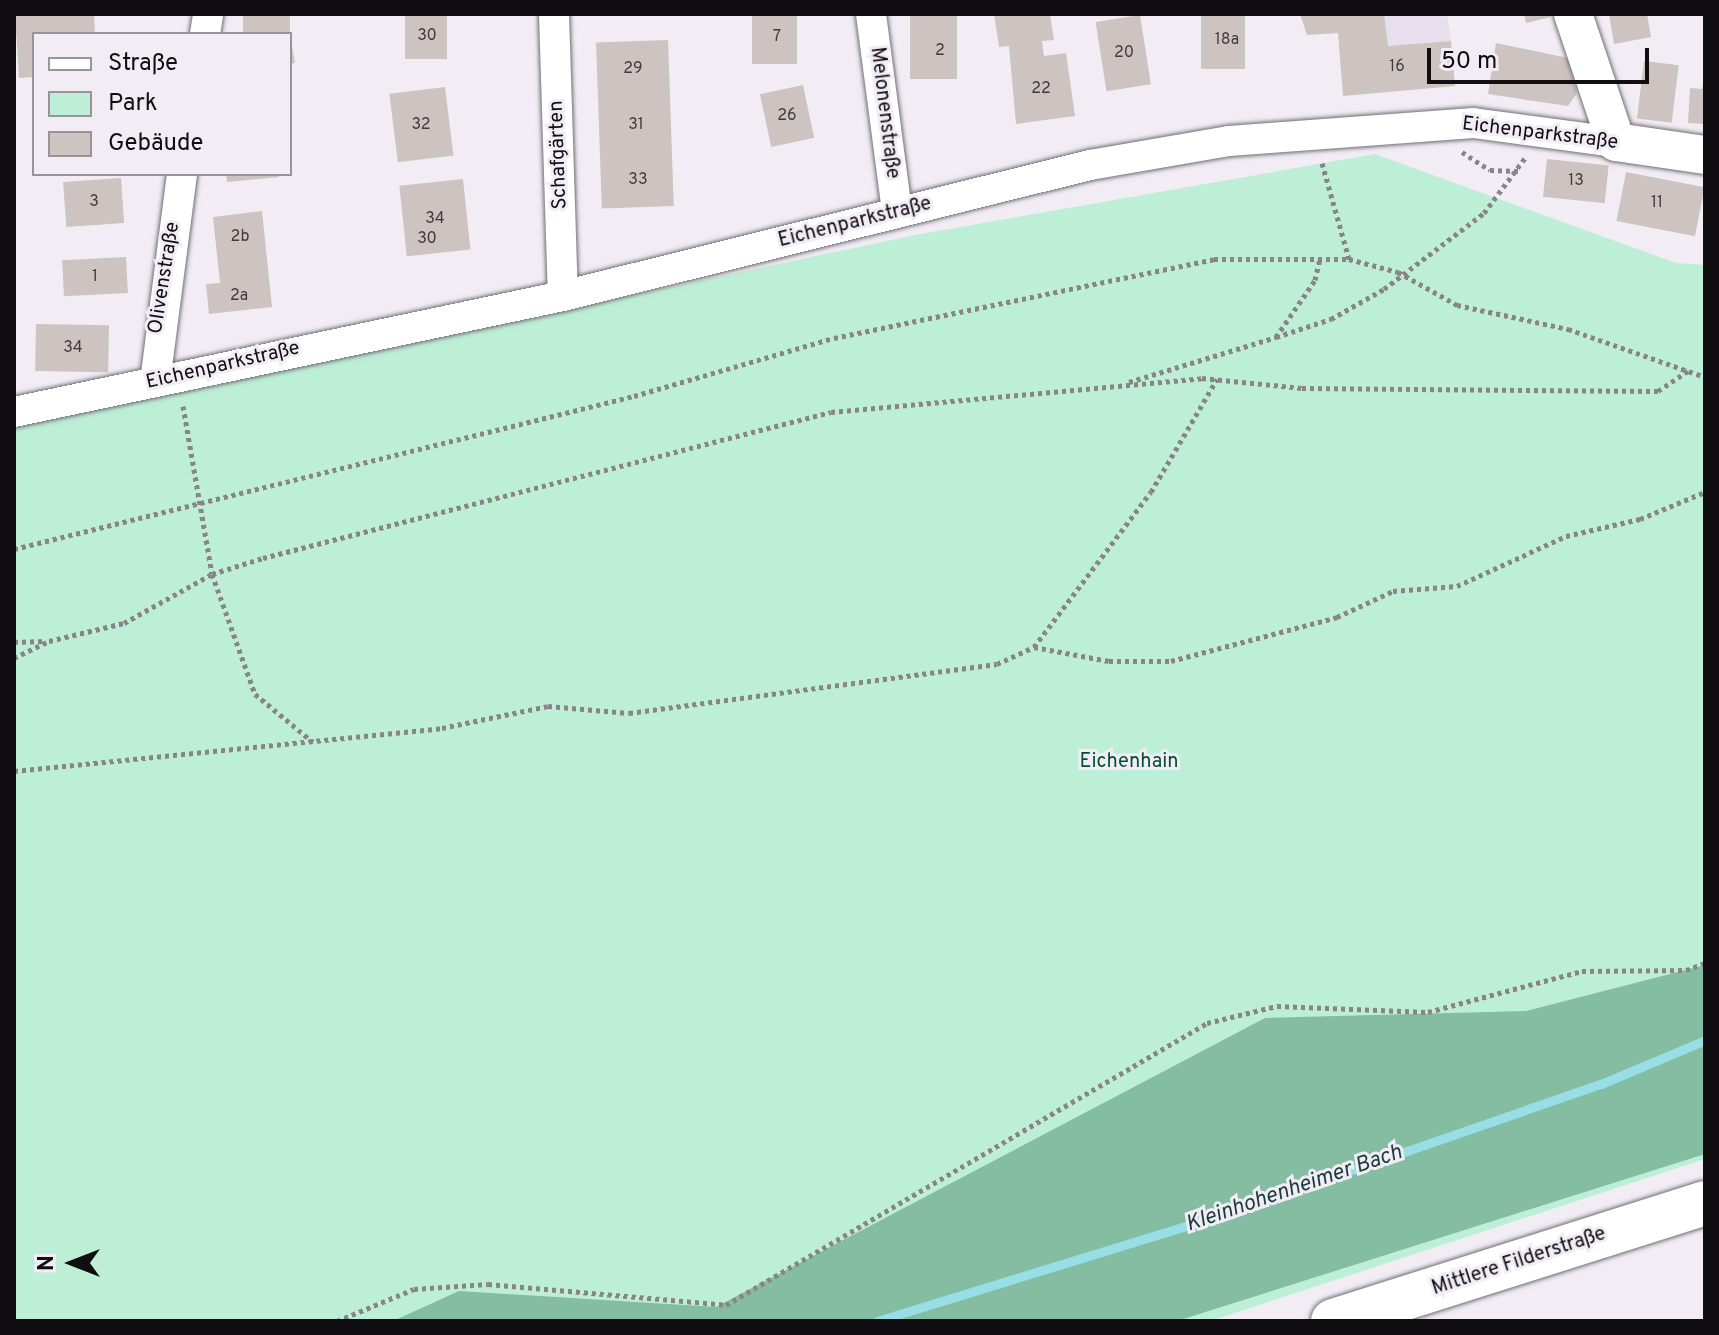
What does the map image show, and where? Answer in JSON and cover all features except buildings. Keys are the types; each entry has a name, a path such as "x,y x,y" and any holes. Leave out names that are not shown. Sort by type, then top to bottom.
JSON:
{"main road":[{"name":"Mittlere Filderstraße","path":"1333,1321 1705,1203"}],"street":[{"name":"Schafgärten","path":"554,14 563,296"},
{"name":"Melonenstraße","path":"871,14 897,212"},
{"path":"1573,14 1616,142"},
{"name":"Eichenparkstraße","path":"14,412 563,296 1090,165 1319,131 1473,123 1705,155"},
{"name":"Olivenstraße","path":"167,379 182,176"}],"path":[{"path":"1319,131 1349,259"},
{"path":"1121,385 1331,319 1384,289 1398,272 1484,213 1519,171 1536,131"},
{"path":"14,549 634,396 834,338 1214,259 1349,259 1398,272 1457,305 1568,329 1705,377"},
{"path":"1276,337 1315,280 1320,259"},
{"path":"14,642 49,641 124,623 212,574 451,504 831,412 1217,379 1302,388 1658,391 1689,370"},
{"path":"167,379 212,574 255,694 313,742"},
{"path":"14,771 442,728 548,706 629,713 997,664 1034,647 1151,492 1217,379"},
{"path":"1034,647 1109,661 1171,661 1337,617 1393,591 1457,586 1566,536 1640,519 1705,492"},
{"path":"14,658 49,641"},
{"path":"337,1321 414,1289 488,1284 726,1305 1207,1023 1277,1006 1428,1012 1582,971 1686,970 1705,963"}],"shaded area":[{"path":"1300,14 1447,14 1451,41 1374,47 1372,31 1307,35"}],"green space":[{"name":"Eichenhain","path":"1375,154 1676,263 1705,265 1705,1159 1210,1321 14,1321 14,426 915,235"},
{"path":"1705,965 1705,1154 1177,1321 393,1321 459,1291 716,1307 1265,1018 1526,1011"}],"waterway":[{"name":"Kleinhohenheimer Bach","path":"877,1321 1222,1215 1601,1084 1705,1040"}]}
